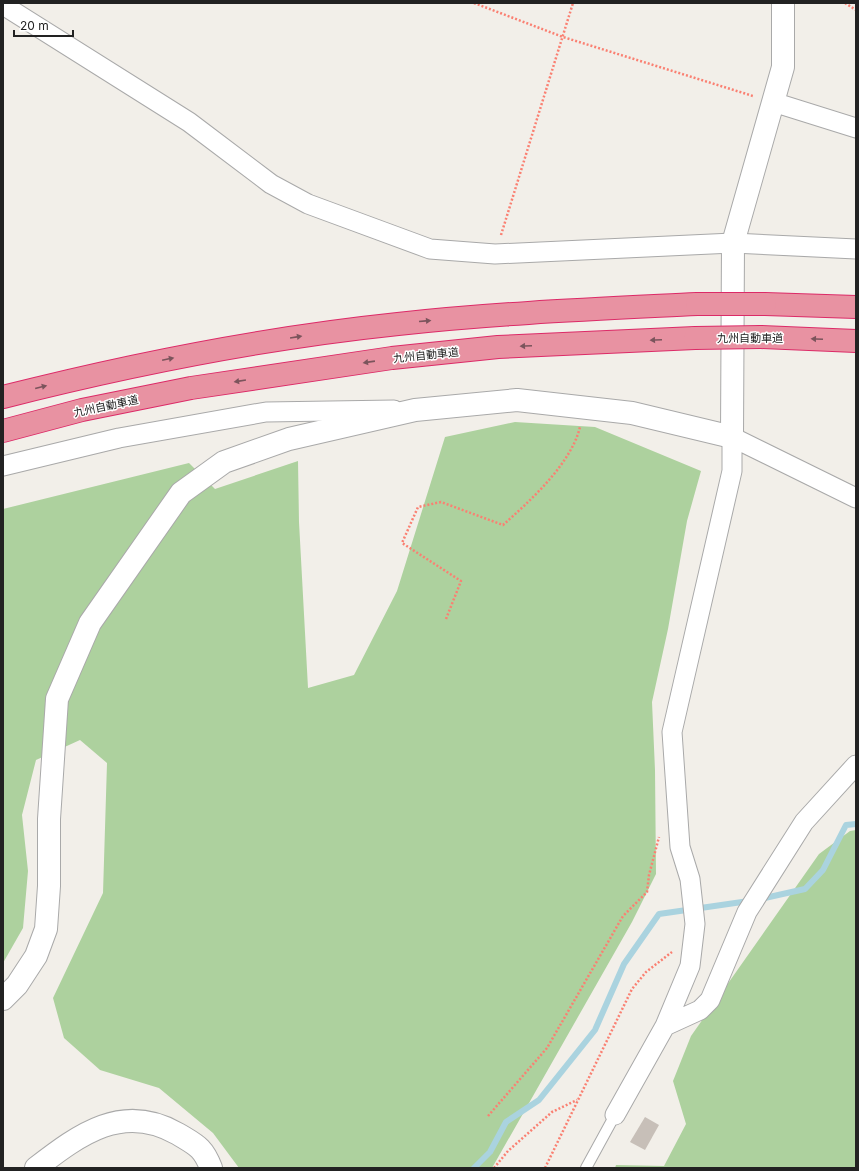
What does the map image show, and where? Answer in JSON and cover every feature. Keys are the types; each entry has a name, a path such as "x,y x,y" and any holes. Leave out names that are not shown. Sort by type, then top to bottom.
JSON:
{"highway":[{"path":"3,396 189,354 330,332 496,314 697,304 765,304 856,307"},
{"name":"九州自動車道","path":"3,431 82,410 191,388 377,360 498,347 695,338 761,337 856,341"}],"street":[{"path":"615,1116 665,1026 690,966 695,924 690,879 680,847 676,808 672,732 732,471 733,242 783,67 783,3"},
{"path":"3,5 189,122 271,184 308,204 430,249 495,254 733,242 856,249"},
{"path":"773,102 856,128"},
{"path":"3,466 119,438 266,412 355,409 415,410 517,400 632,412 732,437 856,498"},
{"path":"3,999 17,985 36,956 46,929 49,886 49,819 57,699 90,623 181,493 224,462 289,439 415,410"},
{"path":"665,1026 700,1010 710,1000 747,912 804,822 856,765"},
{"path":"36,1168 70,1142 105,1124 133,1120 164,1126 197,1146 206,1154 211,1168"}],"lane":[{"path":"586,1168 615,1116"}],"path":[{"path":"474,3 563,37 773,102"},
{"path":"495,254 573,3"},
{"path":"845,3 856,10"},
{"path":"446,619 461,582 402,543 418,507 441,502 503,525 536,495 559,467 578,435 586,408"},
{"path":"488,1116 547,1048 623,916 647,892 649,876 665,814 676,808"},
{"path":"545,1168 632,989 646,972 694,932"},
{"path":"494,1168 508,1151 552,1112 578,1100"}],"green space":[{"path":"515,422 595,427 701,471 687,521 668,629 652,702 655,770 656,874 632,922 492,1168 239,1168 213,1133 159,1088 100,1070 64,1038 53,998 103,893 107,763 80,740 36,760 22,815 28,871 23,928 3,963 3,509 189,463 215,489 298,461 299,522 308,688 354,675 397,591 445,437"},
{"path":"856,830 856,1168 615,1168 616,1165 664,1166 686,1124 673,1081 691,1036 819,854 850,831"}],"building":[{"path":"645,1117 659,1125 645,1150 630,1142"}],"waterway":[{"path":"760,899 805,889 823,870 846,825 856,824"},
{"path":"474,1168 490,1152 506,1122 539,1100 595,1030 624,964 659,914 749,901"}]}
